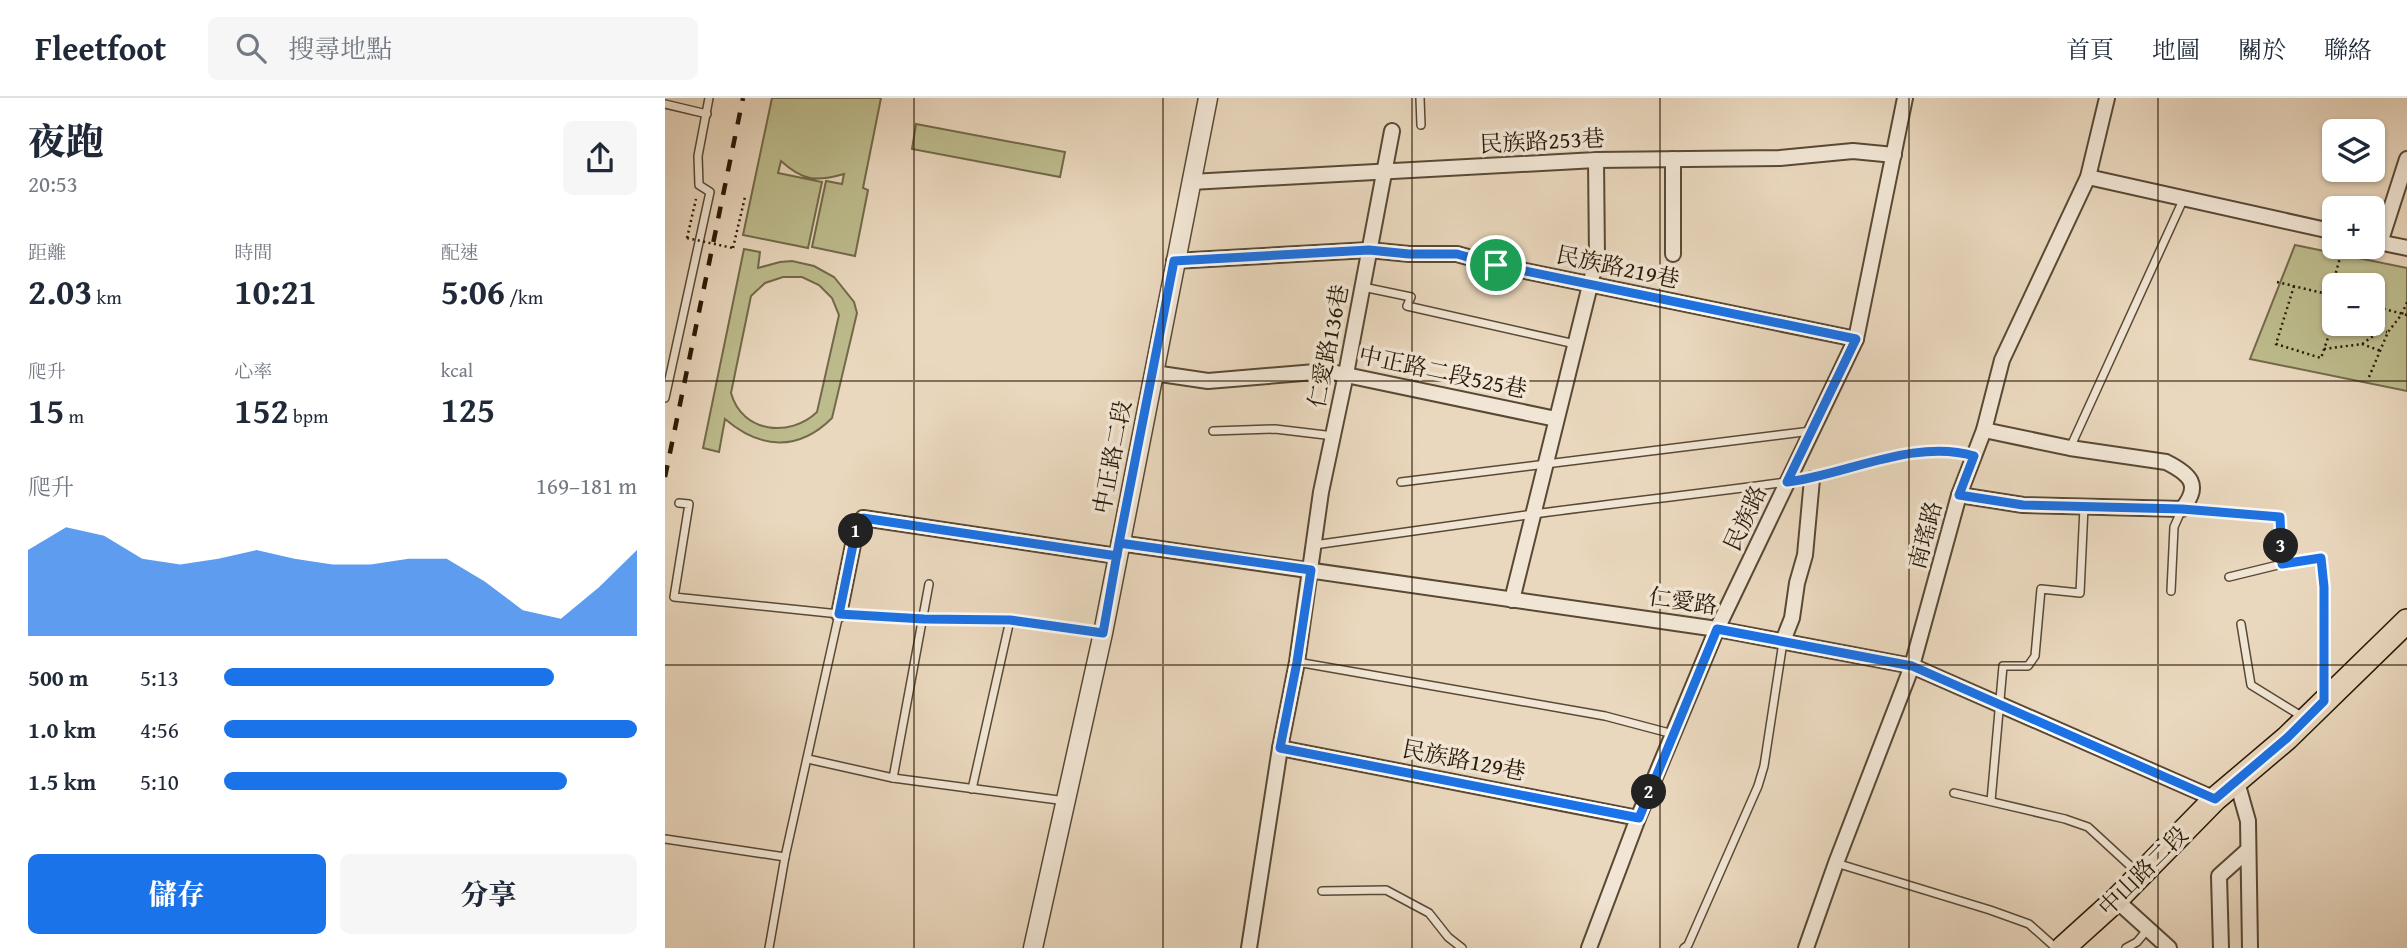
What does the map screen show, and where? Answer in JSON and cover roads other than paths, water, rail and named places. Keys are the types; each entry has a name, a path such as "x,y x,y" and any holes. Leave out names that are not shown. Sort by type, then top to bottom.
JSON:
{"main road":[{"name":"中山路二段","path":"2067,946 2215,799 2261,768 2306,719 2407,621"}],"street":[{"name":"中正路二段","path":"1033,948 1103,633 1207,98"},
{"name":"民族路","path":"1589,948 1717,629 1856,339 1905,98"},
{"name":"南瑤路","path":"1806,948 1912,666 1959,495 1984,430 2003,360 2088,177 2108,98"},
{"name":"仁愛路136巷","path":"1249,948 1280,748 1297,662 1321,492 1392,131"},
{"name":"民族路253巷","path":"1191,182 1596,160 1780,158 1853,151 1894,155"},
{"path":"1673,159 1673,254"},
{"path":"2385,218 2407,159"},
{"path":"1511,600 1597,257 1596,160"},
{"path":"2088,177 2322,229"},
{"path":"2385,244 2407,248"},
{"name":"民族路219巷","path":"1174,261 1369,250 1409,254 1457,254 1856,339"},
{"name":"中正路二段525巷","path":"1154,373 1208,381 1327,371 1556,419"},
{"path":"1959,495 2023,505 2182,509 2192,497 2194,488 2189,477 2166,462 2070,448 1984,430"},
{"path":"1783,641 1792,618 1797,583 1805,555 1806,520 1812,479"},
{"name":"仁愛路","path":"839,614 857,525 863,518 1118,550 1311,570 1717,629 1912,666 2215,799"},
{"name":"民族路129巷","path":"1280,748 1639,818"},
{"path":"2237,782 2248,821 2251,948"},
{"path":"2221,948 2219,876 2248,850"},
{"path":"2116,900 2169,948"}],"lane":[{"path":"665,398 710,192 699,185 698,156 709,98"},
{"path":"1419,98 1421,125"},
{"path":"665,104 707,114"},
{"path":"2070,448 2184,198"},
{"path":"1363,287 1411,297 1407,306 1575,344"},
{"path":"1213,431 1275,429 1334,436"},
{"path":"1401,482 1811,431"},
{"path":"1314,545 1812,479 1889,457 1929,452 1964,453 1974,456"},
{"path":"679,502 689,504 674,597 839,614 1010,620 1103,633"},
{"path":"1991,802 2003,666 2028,666 2035,656 2041,589 2080,593 2084,506"},
{"path":"2171,591 2174,527 2182,509 2280,517 2282,564"},
{"path":"2229,577 2321,558 2324,587 2324,701"},
{"path":"893,778 929,584"},
{"path":"769,948 785,857 839,614"},
{"path":"972,789 1010,620"},
{"path":"2241,624 2251,685 2306,719"},
{"path":"1684,948 1688,945 1758,786 1764,766 1783,641"},
{"path":"1297,662 1605,716 1673,734"},
{"path":"808,759 893,778 1066,801"},
{"path":"1954,793 2088,827 2139,874"},
{"path":"665,839 785,857"},
{"path":"1836,863 2029,924 2067,946"},
{"path":"1322,891 1386,890 1429,913 1447,937 1462,948"},
{"path":"2126,948 2136,945 2147,930"}],"railway":[{"path":"665,477 743,98"}]}
